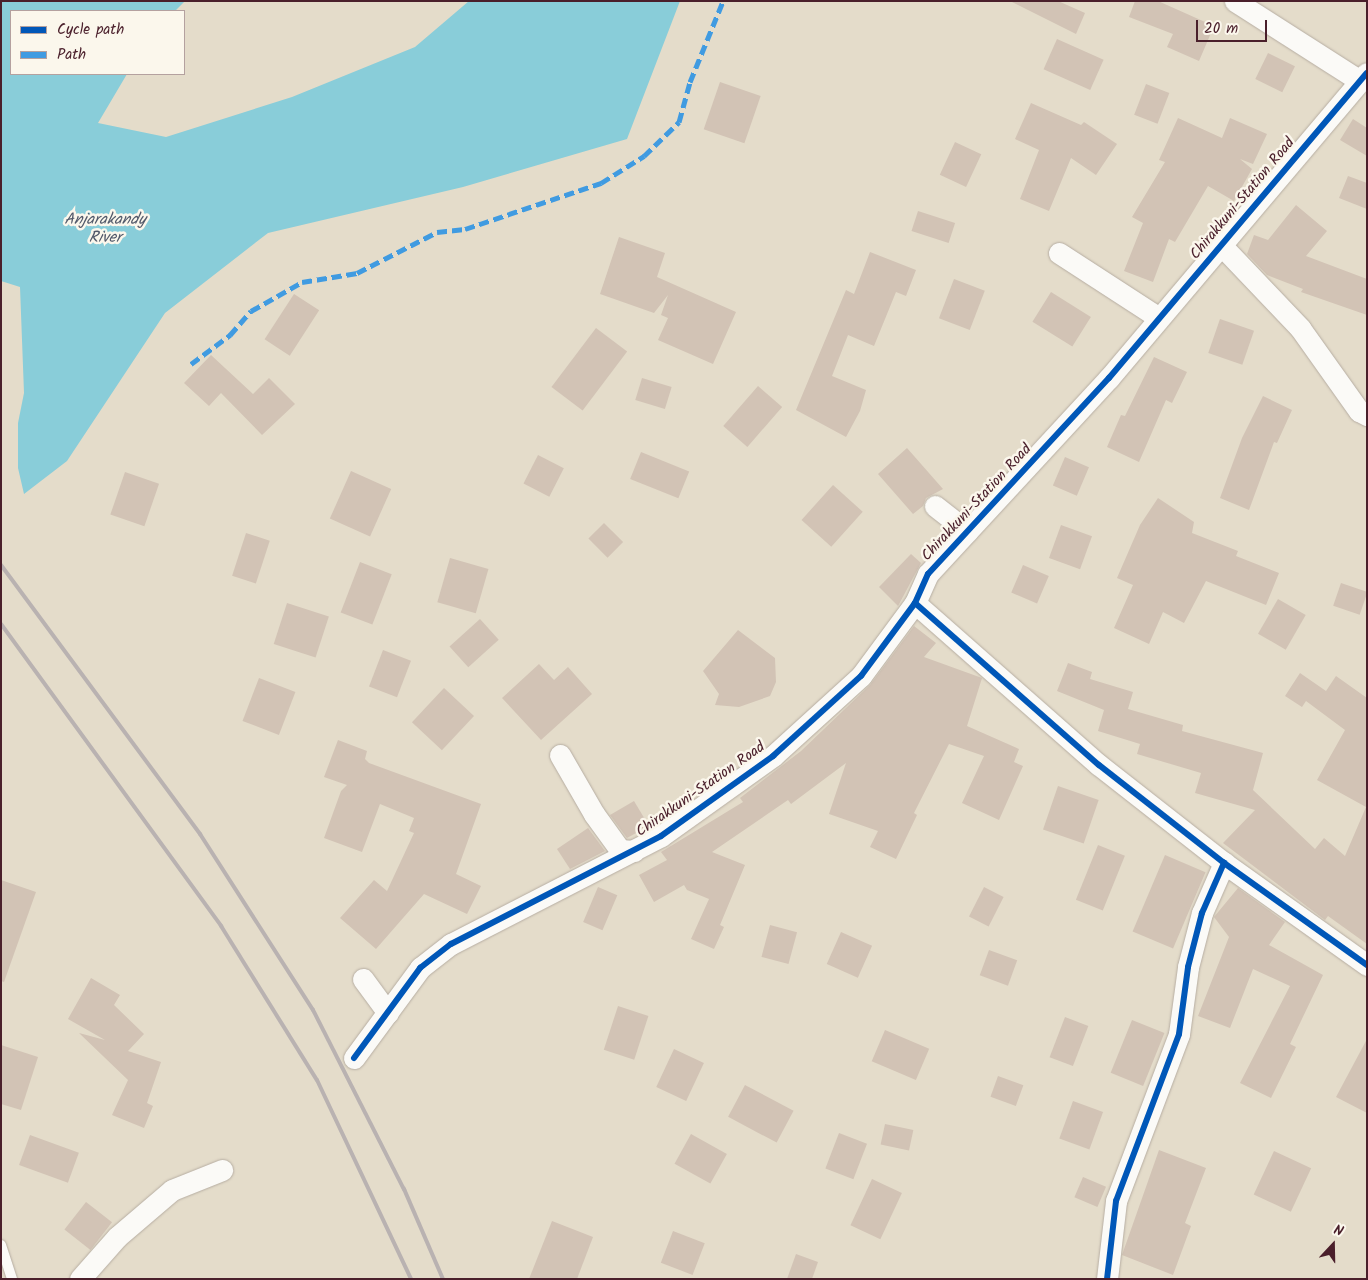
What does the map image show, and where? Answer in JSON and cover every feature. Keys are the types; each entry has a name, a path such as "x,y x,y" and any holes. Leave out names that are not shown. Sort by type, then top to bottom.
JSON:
{"street":[{"path":"1235,1 1363,77"},
{"name":"Chirakkuni-Station Road","path":"354,1058 420,968 452,944 661,836 773,756 861,676 915,602 928,574 1040,455 1159,318 1221,245 1250,197 1363,77"},
{"path":"1221,245 1300,328 1360,411 1367,415"},
{"path":"1059,254 1159,318"},
{"path":"935,506 967,531"},
{"path":"915,602 1099,765 1224,862 1367,965"},
{"path":"560,755 594,814 620,850 634,851"},
{"path":"1107,1279 1116,1201 1179,1034 1188,967 1202,913 1224,862"},
{"path":"363,979 388,1013"},
{"path":"80,1279 117,1237 172,1190 222,1170"}],"lane":[{"path":"1,1245 12,1279"}],"water":[{"name":"Anjarakandy River","path":"1,1 185,1 176,10 10,10 10,75 126,75 98,123 166,137 292,97 415,47 469,1 680,1 627,139 463,187 268,233 165,313 67,461 24,494 18,468 18,423 24,393 20,287 1,281"}],"building":[{"path":"1010,1 1058,1 1085,13 1076,34"},
{"path":"1135,1 1158,1 1214,26 1199,61 1167,47 1173,34 1129,17"},
{"path":"1057,39 1104,60 1090,90 1044,69"},
{"path":"1268,53 1295,66 1282,92 1255,79"},
{"path":"720,82 761,96 744,143 704,129"},
{"path":"1146,84 1169,93 1158,124 1134,115"},
{"path":"1031,103 1081,125 1084,122 1117,144 1096,175 1071,158 1049,211 1020,199 1039,150 1015,139"},
{"path":"1178,118 1222,138 1230,118 1267,134 1253,164 1240,159 1252,169 1234,201 1208,186 1175,242 1169,239 1153,282 1124,271 1143,223 1132,217 1165,162 1159,160"},
{"path":"1353,119 1367,128 1367,156 1340,140"},
{"path":"955,142 981,154 966,187 940,175"},
{"path":"1348,176 1367,183 1367,209 1339,198"},
{"path":"1296,205 1327,231 1306,256 1367,279 1367,315 1301,292 1303,289 1267,275 1247,254 1254,235 1268,240"},
{"path":"918,211 955,223 949,243 912,231"},
{"path":"619,237 665,253 657,277 736,312 713,364 658,340 668,318 661,315 668,295 654,313 600,294"},
{"path":"870,252 916,270 906,296 896,292 874,346 848,335 832,376 866,390 860,411 846,437 796,410 846,290 854,294"},
{"path":"954,279 985,291 970,330 939,318"},
{"path":"1051,292 1091,317 1072,347 1032,322"},
{"path":"294,294 319,310 290,356 265,339"},
{"path":"1220,319 1254,331 1242,365 1208,353"},
{"path":"596,328 627,351 583,411 551,387"},
{"path":"211,355 253,394 269,378 295,404 262,435 221,393 209,406 184,383"},
{"path":"1154,357 1187,372 1172,403 1166,400 1139,462 1107,447 1121,415 1125,416"},
{"path":"642,378 672,387 665,409 635,400"},
{"path":"758,386 782,407 747,447 723,426"},
{"path":"1263,396 1292,410 1277,443 1274,442 1249,510 1220,498 1242,438"},
{"path":"907,448 943,489 926,498 923,506 913,514 878,474"},
{"path":"641,452 689,471 678,498 630,479"},
{"path":"538,455 564,468 549,497 523,484"},
{"path":"1065,457 1089,467 1077,496 1053,486"},
{"path":"351,471 391,489 370,536 330,519"},
{"path":"125,472 159,484 144,526 110,515"},
{"path":"833,485 863,512 831,547 802,520"},
{"path":"1158,498 1194,522 1192,533 1238,551 1236,556 1279,573 1266,605 1206,581 1184,623 1163,612 1149,644 1114,628 1133,585 1117,578 1140,525"},
{"path":"604,523 623,542 608,558 588,539"},
{"path":"1061,525 1092,536 1080,569 1049,558"},
{"path":"246,533 270,541 256,584 232,576"},
{"path":"911,554 921,563 898,606 879,587"},
{"path":"450,558 488,569 476,613 437,602"},
{"path":"360,562 392,574 372,625 341,612"},
{"path":"1023,565 1049,576 1037,604 1011,593"},
{"path":"1341,583 1367,592 1360,615 1333,606"},
{"path":"1278,599 1306,615 1286,650 1258,634"},
{"path":"287,603 329,617 316,657 274,644"},
{"path":"480,619 499,640 468,667 450,646"},
{"path":"914,626 936,643 924,657 982,678 967,726 1019,749 1014,762 1023,766 999,820 962,803 984,756 949,744 914,813 917,815 896,859 870,847 878,831 829,814 846,763 791,804 788,800 712,852 745,865 720,925 724,927 714,949 691,939 709,899 687,890 684,885 654,902 639,875 667,860 661,852 743,802 740,798 801,751 870,685"},
{"path":"738,630 775,658 776,682 770,696 739,707 715,705 719,694 703,671"},
{"path":"383,650 411,661 397,697 369,686"},
{"path":"1068,663 1092,672 1090,679 1133,692 1128,709 1183,725 1182,731 1263,753 1253,790 1315,849 1324,838 1345,856 1366,807 1317,780 1345,730 1306,701 1302,707 1285,696 1300,673 1326,691 1336,676 1367,698 1367,944 1328,916 1325,920 1223,843 1255,810 1195,793 1201,773 1137,754 1140,744 1098,731 1104,710 1057,691"},
{"path":"539,664 554,680 568,667 592,694 541,740 502,698"},
{"path":"259,678 295,692 279,735 243,721"},
{"path":"444,688 474,716 442,750 412,722"},
{"path":"338,740 367,751 365,759 369,763 481,804 456,874 481,886 467,914 424,894 376,949 340,918 374,880 387,891 414,833 409,831 414,818 380,804 362,852 324,838 341,791 347,785 324,777"},
{"path":"1058,786 1099,800 1084,843 1043,829"},
{"path":"634,801 649,826 627,838 610,815"},
{"path":"588,828 605,851 570,869 557,849"},
{"path":"1098,845 1125,856 1103,911 1076,900"},
{"path":"1165,855 1206,872 1173,949 1133,931"},
{"path":"1,880 36,892 4,982 1,981"},
{"path":"598,887 617,895 602,930 583,922"},
{"path":"984,887 1004,897 989,926 969,916"},
{"path":"1238,888 1285,922 1269,945 1323,975 1290,1044 1296,1047 1271,1098 1240,1083 1290,986 1253,969 1230,1028 1198,1016 1229,937 1214,917"},
{"path":"770,925 797,932 789,964 761,957"},
{"path":"841,932 872,946 858,978 827,964"},
{"path":"989,950 1017,960 1008,986 980,975"},
{"path":"91,978 120,995 114,1005 144,1034 128,1051 161,1062 147,1103 153,1106 144,1128 112,1115 128,1080 79,1033 105,1040 68,1019"},
{"path":"618,1006 648,1016 634,1060 604,1050"},
{"path":"1065,1017 1088,1026 1073,1066 1050,1057"},
{"path":"1132,1020 1164,1033 1143,1086 1111,1073"},
{"path":"885,1030 929,1049 916,1080 872,1061"},
{"path":"1367,1039 1367,1113 1336,1097"},
{"path":"1,1045 38,1057 21,1110 1,1104"},
{"path":"674,1049 704,1063 686,1101 656,1087"},
{"path":"998,1076 1023,1085 1016,1106 990,1097"},
{"path":"745,1085 794,1111 777,1143 728,1117"},
{"path":"1073,1101 1103,1112 1089,1150 1059,1139"},
{"path":"885,1124 913,1130 909,1151 881,1145"},
{"path":"839,1133 867,1144 853,1179 825,1168"},
{"path":"691,1134 727,1154 710,1184 675,1164"},
{"path":"30,1135 79,1153 68,1183 19,1165"},
{"path":"1159,1150 1206,1168 1185,1223 1191,1226 1173,1275 1122,1255"},
{"path":"1274,1151 1311,1168 1291,1212 1254,1195"},
{"path":"1083,1177 1106,1187 1097,1207 1074,1197"},
{"path":"872,1179 902,1193 880,1239 850,1225"},
{"path":"86,1202 112,1222 90,1250 64,1230"},
{"path":"552,1221 593,1237 577,1279 529,1279"},
{"path":"673,1231 705,1243 693,1275 661,1263"},
{"path":"796,1254 818,1262 812,1279 787,1279"}],"railway":[{"path":"1,565 200,834 313,1010 404,1189 443,1279"},
{"path":"1,624 221,926 317,1080 411,1279"}],"marked path":[{"path":"191,364 230,335 251,311 302,282 357,273 437,232 465,229 601,183 644,156 679,122 690,82 723,1"}],"cycle path":[{"path":"354,1058 420,968 451,944 661,836 773,756 861,676 915,603 928,574 1109,378 1367,73"},
{"path":"915,603 1099,765 1224,863 1367,965"},
{"path":"1107,1279 1116,1201 1179,1034 1188,967 1202,913 1224,863"}]}
